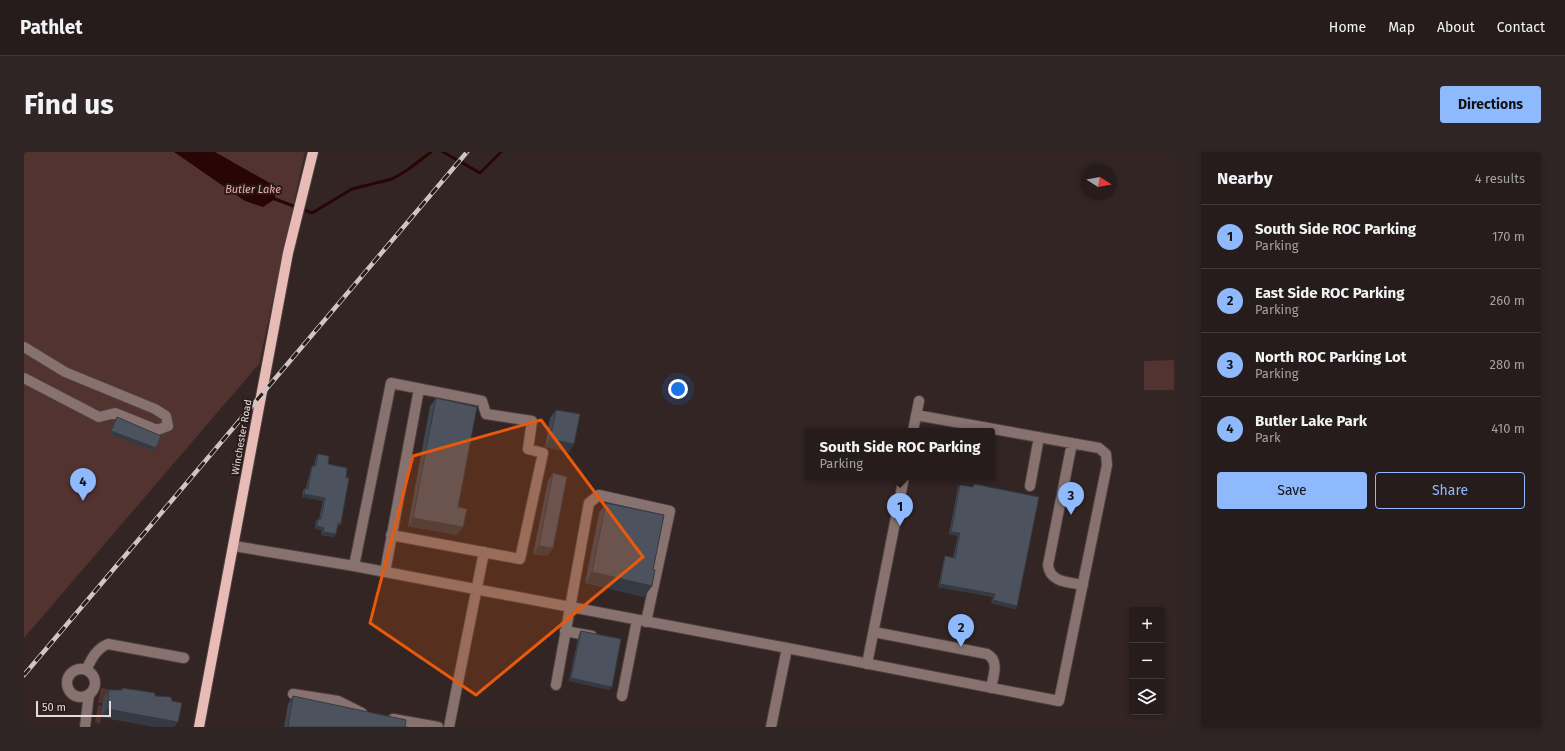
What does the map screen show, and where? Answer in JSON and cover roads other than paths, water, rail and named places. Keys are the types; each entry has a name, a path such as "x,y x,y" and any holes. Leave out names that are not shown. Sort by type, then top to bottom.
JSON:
{"main road":[{"name":"Winchester Road","path":"199,727 234,546 260,394 293,228 313,152"}],"street":[{"path":"24,347 65,372 155,409 166,416 168,426 157,430 115,413 99,417 24,378"},
{"path":"354,566 391,383 482,401 486,414 532,421 528,449 543,453 520,559 391,535"},
{"path":"385,572 419,389"},
{"path":"914,428 919,401"},
{"path":"916,415 989,428"},
{"path":"234,546 354,566 1059,701 1107,465 1106,454 1099,448 995,429"},
{"path":"1030,486 1039,437"},
{"path":"1072,443 1048,565 1048,572 1054,579 1083,585"},
{"path":"867,664 903,480"},
{"path":"556,685 589,503 599,495 670,511 641,621 629,643 622,696"},
{"path":"449,727 484,552"},
{"path":"565,631 603,638"},
{"path":"874,632 987,654 992,657 995,663 991,688"},
{"path":"86,670 92,656 100,648 108,644 184,658"},
{"path":"771,727 787,648"},
{"path":"87,727 89,694 94,687 94,679 90,672 86,670 81,669 72,672 67,680 67,685 72,693 76,696 89,694"},
{"path":"294,694 338,701 358,712 438,727"}],"water":[{"name":"Butler Lake","path":"174,152 215,152 275,186 275,199 263,207 245,201"}],"waterway":[{"path":"275,199 312,213 352,189 392,179 406,171 431,152"},
{"path":"443,152 480,173 501,152"}],"railway":[{"path":"24,675 467,152"}],"place":[{"name":"Butler Lake Park","path":"83,501"},
{"name":"North ROC Parking Lot","path":"1071,515"},
{"name":"South Side ROC Parking","path":"900,526"},
{"name":"East Side ROC Parking","path":"961,647"}]}
